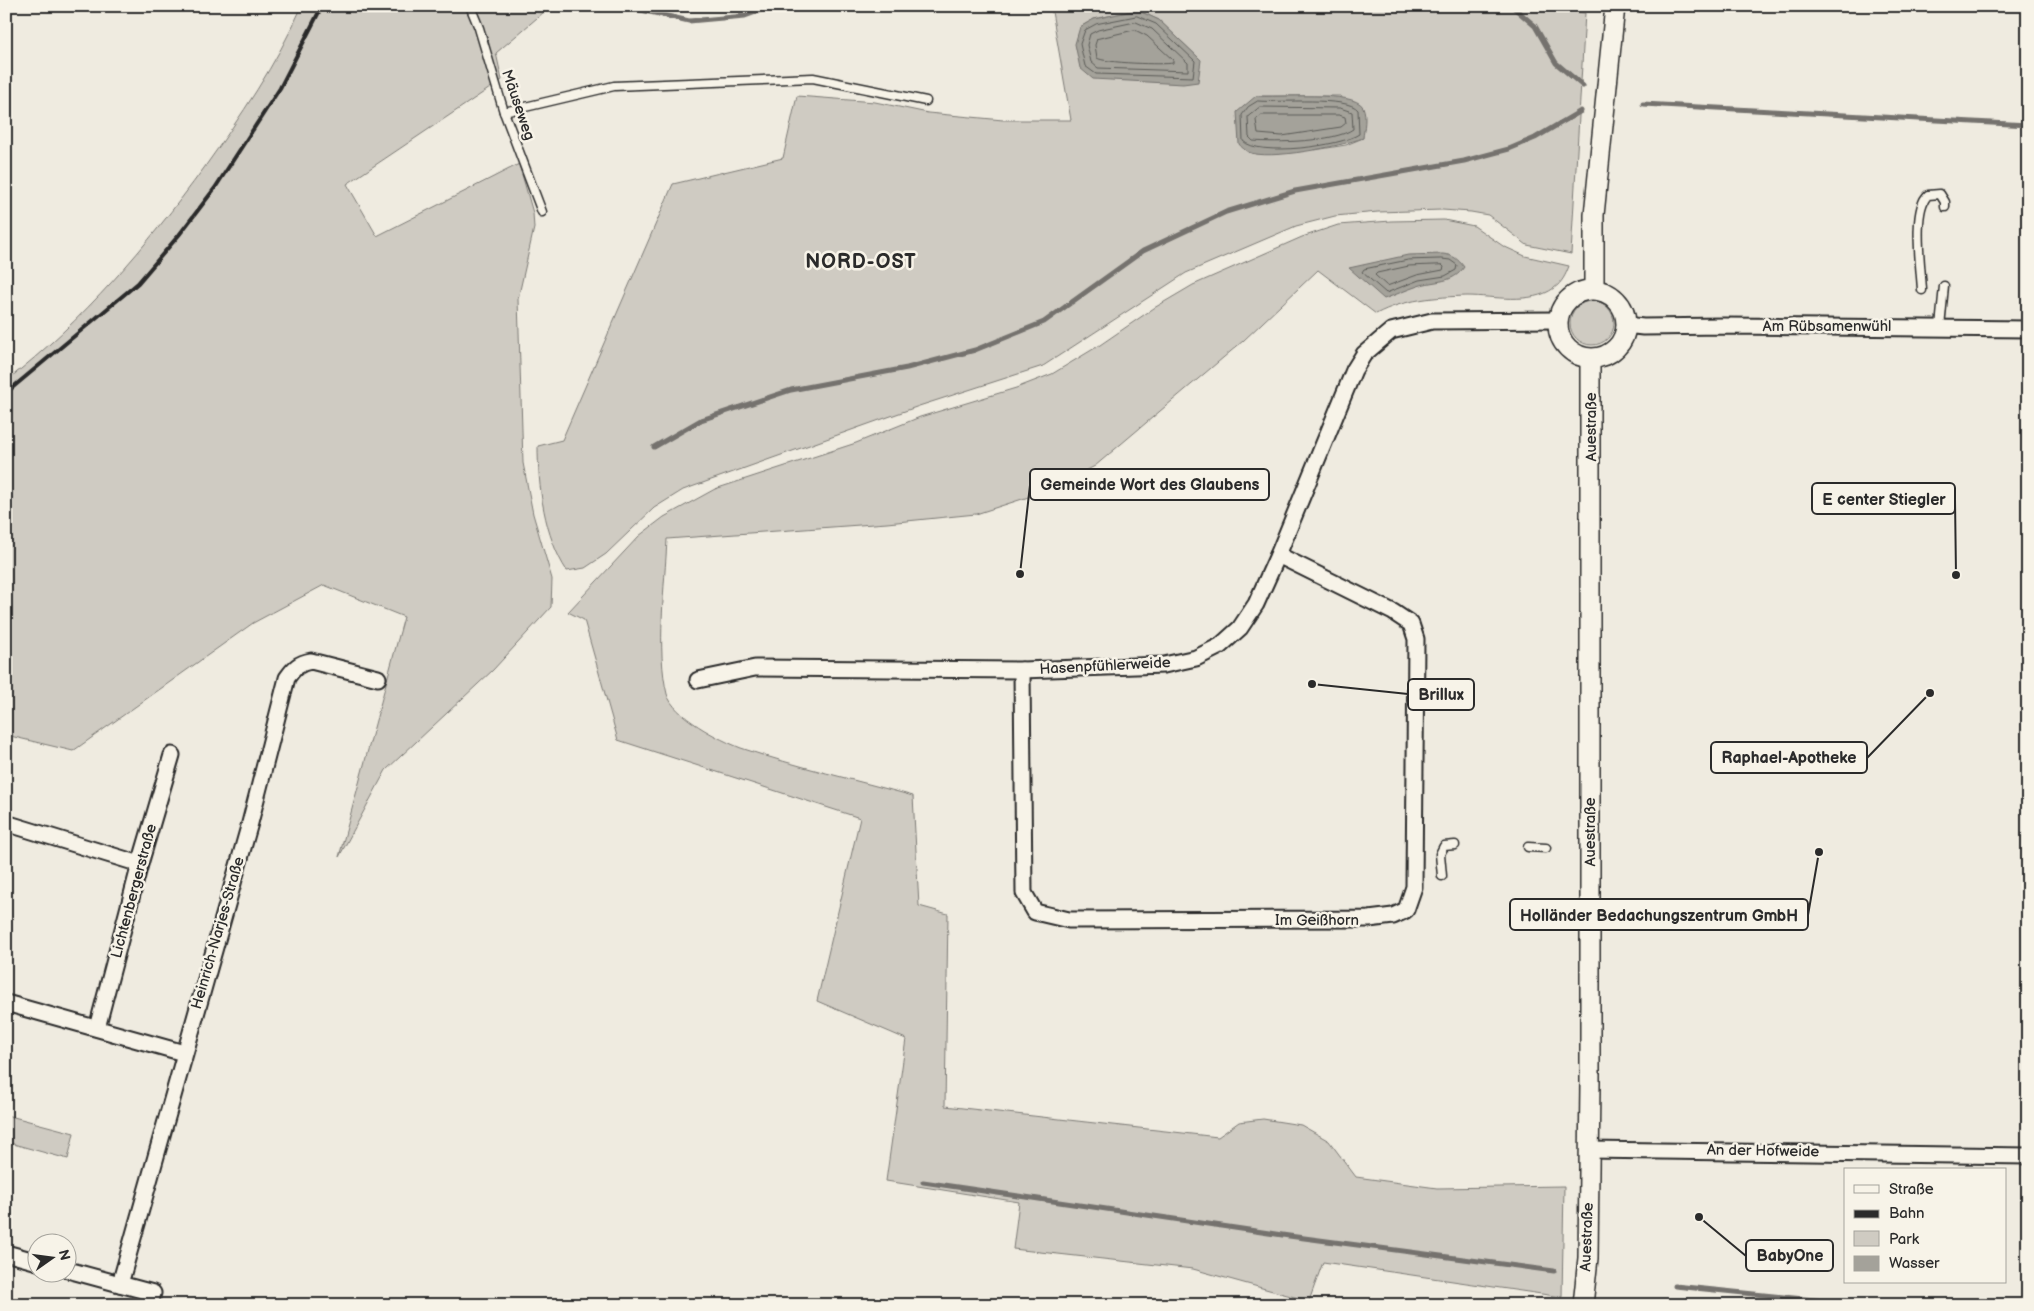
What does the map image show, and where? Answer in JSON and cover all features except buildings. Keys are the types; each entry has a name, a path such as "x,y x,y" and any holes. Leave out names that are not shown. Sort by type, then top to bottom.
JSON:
{"street":[{"path":"1594,290 1594,215 1615,6"},
{"path":"1583,290 1594,290 1604,292 1614,298 1621,306 1626,325 1625,334 1614,351 1603,357 1590,359 1570,351 1562,342 1557,329 1557,320 1564,303 1572,296 1583,290"},
{"name":"Hasenpfühlerweide","path":"698,680 755,668 1022,670 1164,665 1196,658 1220,646 1240,628 1256,604 1354,370 1364,354 1391,331 1432,321 1557,320"},
{"name":"Am Rübsamenwühl","path":"1626,325 1643,327 2028,329"},
{"name":"Auestraße","path":"1583,1305 1588,1258 1589,1150 1590,359"},
{"name":"Im Geißhorn","path":"1022,670 1024,893 1035,912 1069,920 1359,920 1393,916 1406,910 1414,887 1416,639 1414,632 1411,624 1393,612 1278,555"},
{"name":"Heinrich-Narjes-Straße","path":"120,1284 250,823 287,678 294,668 302,662 311,661 378,678"},
{"name":"Lichtenbergerstraße","path":"97,1028 140,864 172,756"},
{"path":"6,823 140,864"},
{"path":"6,1003 184,1053"},
{"name":"An der Hofweide","path":"1589,1150 2028,1156"},
{"path":"6,1253 28,1259"},
{"path":"78,1273 153,1293 150,1305"}],"lane":[{"name":"Mäuseweg","path":"470,6 479,28 504,112 542,212"},
{"path":"504,112 614,86 813,78 926,101"},
{"path":"1922,290 1920,212 1924,198 1928,195 1940,194 1945,202 1945,207"},
{"path":"1940,328 1944,286"},
{"path":"1442,876 1440,854 1444,846 1455,845"},
{"path":"1528,846 1546,848"}],"green space":[{"path":"302,6 551,6 496,53 502,80 347,184 377,236 519,164 533,213 534,228 518,299 523,463 533,514 552,579 551,607 493,670 386,770 339,857 404,617 324,585 253,623 73,751 6,735 6,381 34,358 87,308 160,226 204,168 244,109 281,49"},
{"path":"1051,6 1532,6 1585,13 1571,254 1527,245 1488,215 1471,212 1442,210 1378,212 1335,216 1296,226 1186,273 1043,366 919,406 683,490 654,508 606,554 585,568 567,571 553,542 544,510 539,477 538,446 562,440 673,184 783,158 797,96 875,102 928,113 1003,120 1071,120","holes":["1137,10 1159,20 1201,60 1151,81 1119,80 1080,27 1094,19","1256,96 1341,96 1363,138 1346,145 1315,150"]},
{"path":"1444,220 1474,226 1503,246 1525,256 1569,266 1557,286 1545,293 1534,296 1523,298 1467,296 1432,298 1398,305 1376,314 1318,270 1243,341 1095,466 1044,492 976,514 887,523 667,539 662,617 662,658 667,694 678,711 698,726 741,748 913,796 919,906 948,914 945,1106 1218,1137 1239,1122 1263,1119 1301,1125 1329,1141 1356,1177 1437,1188 1564,1186 1562,1297 1323,1262 1309,1301 1193,1269 1013,1249 1019,1202 886,1181 906,1039 817,1001 860,818 618,740 584,620 568,612 639,536 664,517 715,489 856,443 920,417 1016,388 1052,374 1193,285 1302,237 1338,225"},
{"path":"1588,301 1596,301 1608,307 1614,323 1608,339 1596,345 1588,345 1576,339 1570,327 1570,319 1576,307"},
{"path":"6,1115 74,1133 68,1159 6,1142"}],"water":[{"path":"1137,10 1159,20 1201,60 1198,82 1183,84 1093,79 1080,68 1075,44 1080,27 1094,19"},
{"path":"1256,96 1314,96 1345,98 1357,102 1363,107 1365,114 1363,138 1339,145 1288,154 1272,155 1248,152 1239,144 1237,112"},
{"path":"1443,254 1452,256 1464,267 1455,276 1443,281 1424,284 1384,299 1349,268 1408,255"}],"waterway":[{"path":"624,6 689,21 745,16 772,6"},
{"path":"1512,6 1535,26 1556,63 1583,86"},
{"path":"1643,104 2028,125"},
{"path":"654,447 701,420 791,390 907,368 975,350 1044,322 1143,251 1226,212 1295,191 1464,161 1509,149 1535,138 1581,111"},
{"path":"923,1182 1289,1236 1554,1271"},
{"path":"1675,1286 1863,1305"}],"railway":[{"path":"6,393 138,283 179,235 215,188 280,88 322,6"}],"place":[{"name":"Gemeinde Wort des Glaubens","path":"1020,574"},
{"name":"E center Stiegler","path":"1956,575"},
{"name":"Brillux","path":"1312,684"},
{"name":"Raphael-Apotheke","path":"1930,693"},
{"name":"Holländer Bedachungszentrum GmbH","path":"1819,852"},
{"name":"BabyOne","path":"1699,1217"}],"district":[{"name":"NORD-OST","path":"861,262"}]}
